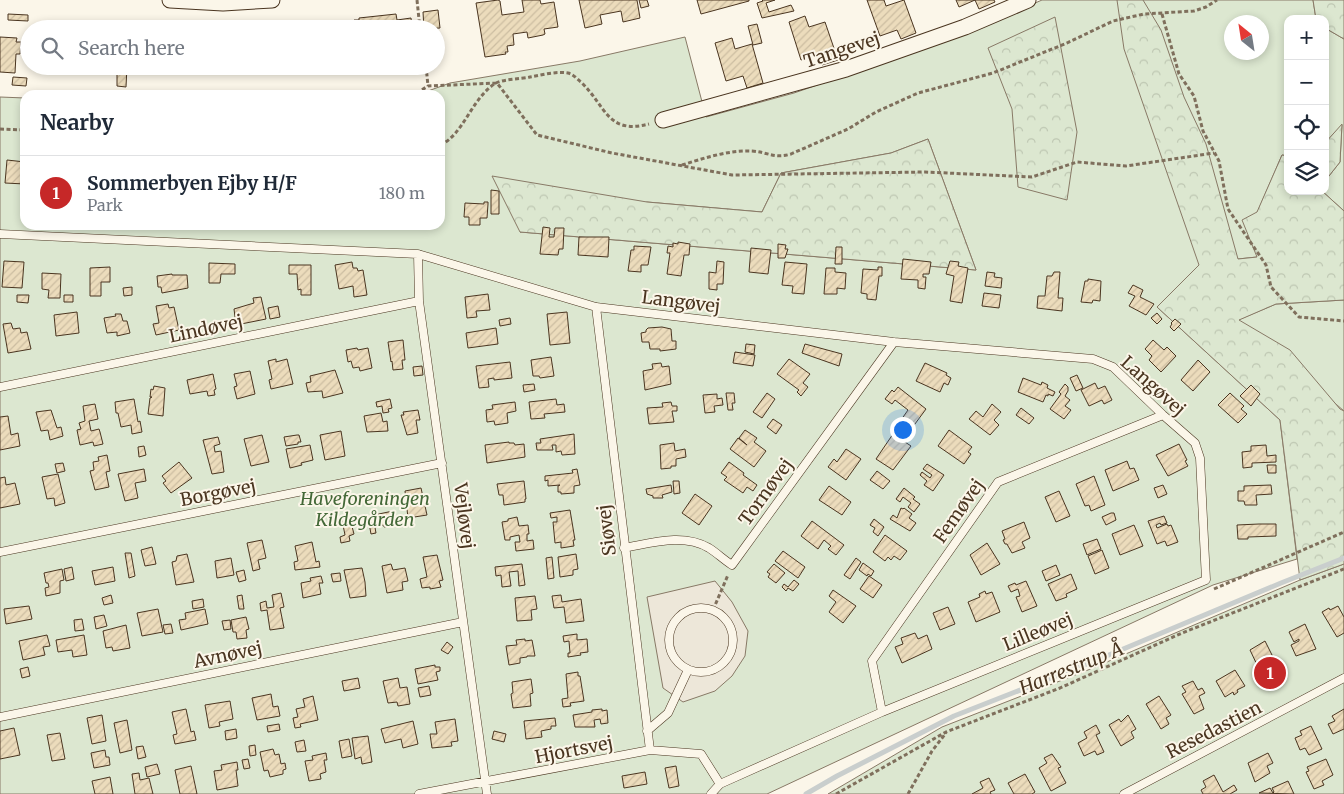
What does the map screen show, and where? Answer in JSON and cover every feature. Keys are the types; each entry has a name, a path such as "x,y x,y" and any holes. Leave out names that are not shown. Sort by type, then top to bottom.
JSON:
{"street":[{"path":"170,0 223,3 272,0"},
{"name":"Tangevej","path":"663,120 846,69 965,28 1028,0"}],"lane":[{"name":"Langøvej","path":"0,234 418,254 596,307 894,342 1093,359 1114,367 1195,443 1200,458 1206,580"},
{"name":"Vejløvej","path":"418,254 418,301 487,794"},
{"name":"Lindøvej","path":"0,387 418,301"},
{"name":"Siøvej","path":"596,307 650,750"},
{"name":"Tornøvej","path":"732,565 894,342"},
{"name":"Femøvej","path":"882,712 872,661 998,482 1163,415"},
{"name":"Borgøvej","path":"0,552 442,463"},
{"path":"624,548 669,539 692,541 709,548 732,565"},
{"name":"Lilleøvej","path":"720,784 882,712 1206,580"},
{"path":"695,608 713,610 726,619 732,629 734,640 732,651 719,667 711,671 688,670 679,664 672,654 669,643 671,629 681,615 695,608"},
{"name":"Avnøvej","path":"0,717 462,622"},
{"path":"647,731 668,713 688,670"},
{"name":"Resedastien","path":"1124,794 1344,678"},
{"name":"Hjortsvej","path":"419,794 650,750 701,754 720,784"},
{"path":"711,794 720,784"}],"path":[{"path":"416,0 419,20"},
{"path":"680,165 712,155 752,151 781,157 791,154 848,129 876,112 918,93 993,73 1068,43 1113,21 1131,16 1194,11 1206,7 1217,0"},
{"path":"1162,14 1179,74 1194,96 1203,131 1222,171 1228,209 1266,265 1270,288 1300,316 1344,321"},
{"path":"420,90 428,86 497,83 553,73 570,74 582,83 613,120 624,127 636,127 663,120"},
{"path":"427,75 428,86"},
{"path":"497,83 537,135 612,152 732,175 925,172 1032,177 1078,162 1126,166 1214,153"},
{"path":"445,142 451,138 477,100 497,83"},
{"path":"0,129 20,130"},
{"path":"1206,580 1214,589 1344,532"},
{"path":"713,610 732,565"},
{"path":"836,794 947,731 1060,688 1182,633 1344,569"},
{"path":"908,794 932,751 947,731"}],"green space":[{"name":"Haveforeningen Kildegården","path":"1042,0 1313,0 1315,15 1284,15 1284,155 1282,155 1257,213 1257,257 1238,259 1157,307 1280,420 1297,559 1213,585 767,794 0,794 0,97 20,98 20,230 445,230 445,90 431,90 450,83 580,61 685,37 706,117 794,93 962,35","holes":["928,139 976,270 520,232 647,202 762,212 781,173 891,153"]},
{"path":"1117,0 1143,0 1161,30 1184,97 1206,144 1238,259 1257,257 1242,220 1257,212 1282,155 1284,155 1284,195 1326,195 1344,211 1344,300 1276,304 1239,320 1290,350 1340,409 1344,411 1344,564 1300,580 1280,420 1157,307 1199,265 1124,49"},
{"path":"1313,0 1344,0 1344,39 1329,30 1329,15 1315,15"},
{"path":"1055,17 1077,132 1067,200 1018,187 1012,109 988,48"},
{"path":"1329,30 1344,39 1344,211 1326,195 1329,195 1329,176 1340,162 1342,125 1329,139"},
{"path":"1342,124 1340,162 1329,176 1329,150 1329,139"},
{"path":"928,139 976,270 520,232 492,176 647,202 762,212 781,173 891,153"},
{"path":"1344,300 1344,411 1238,320 1276,304"},
{"path":"1344,564 1344,794 828,794 942,727 1088,670 1300,580"}],"shaded area":[{"path":"715,581 732,602 748,631 745,656 732,676 715,691 683,702 663,688 647,597"}],"building":[{"path":"522,0 540,0 541,4 554,2 558,27 544,29 545,34 528,38 527,32 513,34 514,45 507,46 508,52 505,52 506,54 485,57 476,3 500,1 502,15 524,12"},
{"path":"579,0 637,0 640,18 623,22 621,11 600,15 602,24 585,28"},
{"path":"639,0 647,0 649,6 641,8"},
{"path":"697,0 749,0 749,1 701,14"},
{"path":"762,0 775,0 766,3 769,12 791,5 794,11 762,18 757,3"},
{"path":"867,0 884,0 886,6 904,0 916,33 901,39 897,30 880,36"},
{"path":"956,0 975,0 959,7"},
{"path":"975,0 994,0 995,2 979,9"},
{"path":"438,10 439,20 423,20 423,12"},
{"path":"8,14 28,15 28,20 8,20"},
{"path":"396,14 397,20 359,20 359,18"},
{"path":"805,16 809,27 825,22 838,60 822,65 818,54 801,60 789,22"},
{"path":"757,24 762,43 753,45 748,26"},
{"path":"0,37 17,38 16,42 20,42 20,54 16,54 15,73 0,72"},
{"path":"732,38 735,49 752,44 763,83 747,88 743,76 726,81 715,43"},
{"path":"117,75 127,75 126,87 117,86"},
{"path":"13,77 27,78 26,86 12,85"},
{"path":"7,160 20,161 20,184 5,183"},
{"path":"491,190 499,191 499,214 491,214"},
{"path":"484,202 488,202 487,218 480,218 480,225 469,225 469,217 464,217 465,203 484,204"},
{"path":"543,227 550,228 549,237 554,237 555,228 564,228 563,249 559,249 558,255 540,254"},
{"path":"579,237 609,237 608,257 578,255"},
{"path":"678,242 690,244 689,255 684,255 681,276 667,274 670,253 667,253 668,246 673,247 673,243 678,244"},
{"path":"778,244 786,245 785,249 788,249 785,258 778,258"},
{"path":"634,246 651,247 648,265 641,265 641,272 628,271 631,250 634,250"},
{"path":"836,247 842,247 842,264 835,264"},
{"path":"751,248 771,250 768,274 749,272"},
{"path":"903,259 931,262 929,274 923,274 923,277 926,277 925,289 918,288 918,280 901,279"},
{"path":"4,261 24,262 22,288 2,287"},
{"path":"717,261 724,262 723,284 717,284 717,290 709,289 709,272 716,273"},
{"path":"950,261 959,262 958,266 968,268 962,303 950,301 954,276 946,274"},
{"path":"352,262 353,268 357,268 358,271 363,270 367,295 354,297 353,286 339,289 335,265"},
{"path":"785,262 807,264 804,294 792,293 793,286 782,285"},
{"path":"209,263 235,264 235,274 221,274 220,283 209,283"},
{"path":"289,265 311,265 311,295 301,295 301,289 298,290 297,274 289,274"},
{"path":"110,267 110,282 101,282 101,296 90,296 90,268"},
{"path":"878,267 882,267 882,276 879,276 876,300 867,299 867,294 861,293 863,269 878,270"},
{"path":"826,268 835,268 835,272 846,273 845,289 837,288 837,294 824,294"},
{"path":"987,272 995,273 994,277 1002,278 1001,288 985,286"},
{"path":"1054,272 1060,272 1058,298 1063,298 1062,311 1037,308 1038,296 1045,296 1047,276 1052,276"},
{"path":"42,273 61,274 60,298 48,298 49,290 42,289"},
{"path":"187,275 188,288 162,293 161,287 158,287 157,276"},
{"path":"1088,279 1101,281 1100,301 1093,300 1092,303 1081,302 1085,281 1088,281"},
{"path":"1133,285 1143,290 1140,297 1154,304 1146,315 1129,306 1135,296 1128,293"},
{"path":"132,287 132,295 124,296 123,288"},
{"path":"984,293 1001,295 999,308 982,306"},
{"path":"488,294 490,310 476,311 477,317 467,318 465,297"},
{"path":"17,295 29,295 28,303 17,302"},
{"path":"64,295 73,295 73,302 64,302"},
{"path":"261,297 266,319 236,325 234,309 254,303 253,298"},
{"path":"168,304 169,308 174,307 179,330 156,335 153,324 159,323 156,306"},
{"path":"278,306 280,317 270,319 268,308"},
{"path":"77,312 79,333 56,336 54,315"},
{"path":"567,312 570,343 550,345 547,314"},
{"path":"1157,313 1162,319 1157,324 1151,318"},
{"path":"115,314 121,314 123,321 127,321 130,333 117,336 117,332 107,333 104,318 116,316"},
{"path":"510,318 511,324 500,326 499,320"},
{"path":"1175,319 1181,324 1174,331 1170,327"},
{"path":"11,323 13,329 20,328 21,333 27,332 31,349 8,353 3,324"},
{"path":"662,327 671,329 672,341 676,341 676,349 660,351 660,349 650,349 649,342 642,342 641,333 646,332 648,328"},
{"path":"496,328 498,344 468,348 466,333"},
{"path":"403,340 405,360 402,360 403,369 393,370 388,342"},
{"path":"1153,340 1164,350 1167,347 1176,356 1161,372 1149,360 1152,356 1145,349"},
{"path":"746,344 755,345 754,354 745,352"},
{"path":"805,344 842,354 839,366 802,353"},
{"path":"357,348 358,350 368,348 372,368 360,371 359,367 353,368 351,361 348,362 346,350"},
{"path":"735,352 755,355 753,366 733,363"},
{"path":"551,357 554,376 540,378 539,376 533,376 531,360"},
{"path":"276,359 276,362 287,359 293,384 271,389 269,380 272,379 268,361"},
{"path":"789,359 810,374 803,383 808,387 801,396 797,392 799,390 777,374"},
{"path":"1198,360 1210,372 1193,391 1181,380"},
{"path":"510,362 512,378 488,379 489,387 479,388 476,366"},
{"path":"661,363 662,367 669,366 671,384 645,390 643,371 653,369 652,364"},
{"path":"925,363 947,373 946,375 951,378 948,385 944,383 940,392 916,381"},
{"path":"422,366 423,375 414,376 413,367"},
{"path":"335,370 343,393 323,398 322,391 308,392 306,383 311,382 310,376"},
{"path":"250,371 255,394 237,399 234,387 237,386 234,374"},
{"path":"213,374 216,389 214,390 215,395 208,396 207,391 190,394 187,380"},
{"path":"1077,375 1083,388 1076,391 1070,378"},
{"path":"1023,378 1041,385 1042,382 1048,385 1047,388 1055,392 1053,396 1046,395 1043,402 1018,392"},
{"path":"1095,383 1098,389 1105,386 1112,400 1104,404 1102,400 1089,406 1081,390"},
{"path":"534,384 535,390 524,392 523,385"},
{"path":"1065,384 1068,387 1068,391 1065,396 1070,400 1065,406 1071,410 1064,419 1050,409 1061,394 1059,392"},
{"path":"1251,385 1260,394 1251,406 1240,396"},
{"path":"154,386 165,388 163,416 148,414 150,398 152,397 150,397 151,389 153,390"},
{"path":"898,387 926,409 912,428 901,420 908,410 895,400 892,404 885,399 892,390 894,392"},
{"path":"726,393 734,393 735,403 732,403 733,410 728,410"},
{"path":"767,393 775,399 762,418 753,412"},
{"path":"1230,393 1244,406 1241,409 1247,414 1238,423 1218,405"},
{"path":"717,394 717,399 722,398 723,405 714,406 715,412 705,413 703,395"},
{"path":"134,399 138,422 140,421 142,432 132,434 131,425 121,427 118,413 116,413 115,402"},
{"path":"390,399 392,408 388,409 389,412 383,413 382,406 377,407 376,402"},
{"path":"556,399 557,405 564,404 565,412 544,414 545,418 531,419 529,402"},
{"path":"515,402 516,411 507,413 508,423 495,425 494,421 487,422 486,410 493,409 492,405"},
{"path":"671,402 672,406 677,406 677,411 672,411 674,422 649,424 647,408 663,407 662,403"},
{"path":"95,404 98,419 89,421 91,431 99,429 103,444 94,446 93,442 80,445 77,430 81,429 79,423 85,421 83,406"},
{"path":"992,404 1001,412 994,420 999,425 990,435 969,419 976,411 983,417"},
{"path":"1021,408 1034,418 1029,424 1016,415"},
{"path":"51,410 57,428 61,427 63,436 50,440 48,430 41,431 36,412"},
{"path":"418,410 420,420 416,420 418,433 407,435 401,415 404,415 403,412"},
{"path":"381,413 383,422 387,421 388,431 367,432 364,416"},
{"path":"8,416 11,435 18,433 20,446 0,450 0,417"},
{"path":"773,419 782,425 776,434 767,427"},
{"path":"745,430 757,438 754,442 766,451 754,467 730,449 738,438 747,445 739,438"},
{"path":"949,430 972,447 968,452 971,454 964,464 938,446"},
{"path":"341,431 345,456 325,460 320,435"},
{"path":"574,434 575,454 562,455 561,451 556,452 556,445 552,445 553,450 537,450 536,443 541,443 540,439"},
{"path":"893,434 911,446 893,470 876,459"},
{"path":"262,435 269,462 251,466 244,439"},
{"path":"299,435 301,442 286,446 284,437"},
{"path":"218,437 220,444 214,446 215,452 221,451 224,472 212,474 203,440"},
{"path":"509,442 515,445 524,444 525,457 487,463 485,445"},
{"path":"674,443 675,451 685,449 686,457 676,459 676,466 661,469 660,445"},
{"path":"1179,444 1188,466 1168,476 1156,455"},
{"path":"310,445 313,460 290,468 286,449"},
{"path":"1266,445 1267,456 1276,455 1276,462 1252,463 1252,467 1243,468 1242,452 1251,451 1251,446"},
{"path":"144,446 146,455 139,457 138,447"},
{"path":"846,449 861,459 846,480 828,467 834,459 837,462"},
{"path":"107,455 110,471 106,472 109,487 95,490 90,471 94,470 93,462 99,461 98,457"},
{"path":"1127,461 1130,469 1134,468 1139,480 1113,491 1105,470"},
{"path":"179,462 192,478 171,493 163,483 166,481 162,476"},
{"path":"729,462 757,485 753,491 747,487 743,493 724,480 727,477 721,473"},
{"path":"63,463 65,471 57,473 55,464"},
{"path":"927,464 944,475 933,491 924,485 927,481 920,475 922,472 930,478 932,475 923,469"},
{"path":"1267,465 1276,465 1276,473 1268,473"},
{"path":"144,469 146,481 135,483 138,498 125,501 118,474"},
{"path":"577,469 580,485 574,486 574,493 561,494 561,492 558,492 558,486 560,485 548,486 548,480 545,481 545,476 573,473 572,470"},
{"path":"877,471 890,481 883,489 870,480"},
{"path":"58,474 65,503 55,506 54,498 47,499 42,477"},
{"path":"1094,476 1105,505 1091,511 1089,505 1085,506 1076,484"},
{"path":"5,477 6,485 15,483 20,504 0,508 0,478"},
{"path":"524,481 525,502 504,505 503,495 499,495 497,484"},
{"path":"673,481 679,481 680,493 674,494"},
{"path":"671,485 672,492 662,495 663,498 653,498 653,496 647,494 646,489"},
{"path":"1163,485 1167,494 1158,498 1154,488"},
{"path":"1271,485 1272,494 1256,495 1257,505 1245,505 1244,501 1238,501 1238,491 1244,491 1244,486"},
{"path":"829,486 851,502 842,515 819,500"},
{"path":"421,488 427,515 408,518 405,491"},
{"path":"904,488 920,504 914,512 908,507 911,503 903,497 900,502 896,499"},
{"path":"1059,491 1070,516 1056,522 1045,497"},
{"path":"695,494 712,506 699,525 682,513"},
{"path":"901,508 912,514 909,518 916,523 910,531 890,519 893,515 897,518"},
{"path":"570,510 575,540 573,540 574,546 561,548 561,542 555,543 553,522 557,522 557,517 551,518 550,513"},
{"path":"393,511 395,520 389,521 390,526 376,526 374,515"},
{"path":"1114,513 1116,520 1106,525 1102,517"},
{"path":"1164,516 1167,523 1156,525 1157,528 1167,524 1168,526 1171,525 1178,542 1167,546 1165,541 1157,544 1148,521"},
{"path":"517,517 519,526 528,525 529,534 527,534 527,541 533,540 534,549 516,551 515,542 520,542 519,535 510,537 510,540 505,540 502,522"},
{"path":"350,519 354,534 349,536 350,541 341,543 340,537 345,535 342,520"},
{"path":"874,519 884,527 878,536 873,532 875,528 870,525"},
{"path":"812,521 844,545 836,555 828,549 831,546 824,540 818,549 801,536"},
{"path":"374,522 376,533 371,534 369,523"},
{"path":"1024,522 1030,538 1022,542 1025,548 1012,553 1003,540 1005,539 1002,531"},
{"path":"1276,524 1276,536 1238,539 1237,525"},
{"path":"1134,525 1143,546 1120,555 1112,534"},
{"path":"885,535 907,551 900,560 894,556 891,560 888,557 885,561 873,552"},
{"path":"1097,539 1101,549 1087,555 1083,544"},
{"path":"262,540 266,558 258,560 260,569 253,571 247,543"},
{"path":"312,542 316,562 319,561 320,567 295,570 294,562 298,561 295,546"},
{"path":"987,543 1000,564 981,575 970,555"},
{"path":"152,547 156,564 145,566 141,550"},
{"path":"1102,550 1109,568 1095,574 1088,556"},
{"path":"783,551 805,567 798,578 775,561"},
{"path":"125,553 131,553 135,576 129,578"},
{"path":"187,554 194,582 176,585 172,562 176,561 177,556"},
{"path":"576,554 578,569 573,570 573,575 560,577 558,557"},
{"path":"437,555 443,580 439,581 441,587 422,588 420,579 427,577 423,557"},
{"path":"552,557 554,578 548,579 546,558"},
{"path":"231,558 234,575 217,578 215,561"},
{"path":"856,558 861,562 850,579 844,575"},
{"path":"863,563 874,571 871,576 868,574 867,576 859,570"},
{"path":"391,564 393,570 405,568 408,581 402,582 403,590 387,593 382,566"},
{"path":"522,564 525,585 519,586 518,571 509,572 511,586 502,587 501,575 496,576 495,567"},
{"path":"774,564 785,573 776,583 768,577 770,574 767,572"},
{"path":"1056,565 1060,575 1046,581 1042,571"},
{"path":"72,567 74,579 66,581 64,569"},
{"path":"113,567 115,581 95,585 92,571"},
{"path":"362,568 366,596 350,598 344,570"},
{"path":"62,569 64,580 60,581 60,593 46,596 45,588 49,587 44,573"},
{"path":"244,570 246,580 239,582 236,572"},
{"path":"340,573 341,581 333,582 331,574"},
{"path":"1071,574 1077,589 1066,594 1067,597 1056,601 1048,584"},
{"path":"321,576 323,583 319,583 321,594 303,598 301,583 311,581 310,578"},
{"path":"869,576 882,585 873,598 860,589"},
{"path":"794,580 799,584 793,591 788,588 786,591 782,587 784,584 788,587"},
{"path":"1026,581 1037,606 1022,612 1016,597 1020,596 1018,589 1011,592 1008,586"},
{"path":"833,590 856,606 843,623 829,612 836,602 829,596"},
{"path":"985,591 986,594 992,592 1000,612 976,622 968,602 980,597 979,594"},
{"path":"281,593 284,607 280,608 284,628 270,630 267,610 261,611 260,603 266,601 267,608 274,607 272,595"},
{"path":"111,595 113,603 104,605 102,598"},
{"path":"242,595 244,609 239,609 237,596"},
{"path":"561,595 562,602 581,599 584,621 566,623 564,607 554,608 552,596"},
{"path":"535,596 537,609 531,610 532,620 517,621 515,598"},
{"path":"203,599 204,607 193,609 192,601"},
{"path":"29,606 32,619 6,624 4,609"},
{"path":"1338,606 1344,617 1344,633 1337,637 1322,612"},
{"path":"948,607 955,624 940,630 933,613"},
{"path":"158,609 163,632 142,636 137,613"},
{"path":"205,609 208,624 181,630 179,620 186,619 185,613"},
{"path":"104,615 107,626 96,629 94,617"},
{"path":"246,617 249,629 246,630 247,638 237,639 236,632 233,632 231,620"},
{"path":"82,619 84,630 75,631 74,620"},
{"path":"230,620 231,629 224,630 222,621"},
{"path":"171,624 173,633 165,634 163,625"},
{"path":"1305,624 1316,649 1296,656 1291,645 1299,641 1299,639 1294,642 1289,632"},
{"path":"126,625 130,648 113,651 112,647 106,648 103,631"},
{"path":"915,633 918,639 927,635 932,649 902,663 895,647 903,644 901,638"},
{"path":"577,634 577,640 587,639 588,652 568,657 568,653 570,653 569,641 564,642 563,636"},
{"path":"47,635 50,646 43,647 45,655 23,660 19,641"},
{"path":"84,635 87,655 73,657 72,650 58,652 56,640"},
{"path":"525,639 525,641 532,640 535,656 520,658 520,663 509,665 506,646 517,645 516,640"},
{"path":"1265,641 1278,667 1267,673 1264,667 1259,669 1250,650"},
{"path":"447,642 453,647 448,654 441,650"},
{"path":"435,665 435,667 440,667 440,671 436,672 438,680 418,684 415,669"},
{"path":"28,667 30,676 22,678 20,669"},
{"path":"1235,670 1245,686 1237,690 1238,692 1234,695 1233,692 1225,697 1216,681"},
{"path":"578,672 584,701 570,703 571,706 563,707 562,699 568,698 566,674"},
{"path":"358,678 360,688 344,691 342,681"},
{"path":"398,678 400,688 407,687 410,704 398,706 397,702 388,703 383,681"},
{"path":"531,679 533,693 530,694 531,706 513,708 512,682"},
{"path":"1193,681 1198,690 1202,688 1205,693 1199,696 1204,709 1194,714 1182,694 1186,692 1182,686"},
{"path":"429,686 431,695 420,697 418,688"},
{"path":"271,694 273,707 278,706 280,716 257,720 252,698"},
{"path":"313,696 318,720 300,724 301,727 295,728 293,718 298,717 296,709 305,707 303,699"},
{"path":"1159,696 1171,715 1166,718 1169,724 1161,729 1146,704"},
{"path":"230,701 233,719 219,722 220,726 209,728 205,705"},
{"path":"186,709 191,732 194,731 196,740 175,744 173,735 177,734 172,712"},
{"path":"602,709 602,711 607,710 608,723 601,724 600,719 594,720 595,727 575,727 573,715"},
{"path":"1344,709 1344,729 1333,734 1328,724 1335,721 1332,716"},
{"path":"102,715 106,741 92,744 87,718"},
{"path":"1128,715 1136,729 1131,732 1134,738 1121,746 1109,725 1119,719 1121,722"},
{"path":"555,718 556,726 551,726 551,729 541,731 542,737 526,739 524,721"},
{"path":"455,719 458,741 451,742 452,746 432,748 430,734 437,734 435,722"},
{"path":"127,720 132,750 120,753 114,723"},
{"path":"413,721 418,744 403,748 401,739 385,743 381,729"},
{"path":"279,724 280,730 268,732 267,726"},
{"path":"1096,725 1100,733 1096,735 1104,752 1097,755 1095,751 1084,756 1078,743 1087,738 1084,732"},
{"path":"1311,726 1322,749 1309,755 1305,748 1300,750 1295,738 1302,735 1300,731"},
{"path":"14,728 20,755 0,759 0,731"},
{"path":"236,729 237,738 226,740 225,731"},
{"path":"494,731 506,734 504,742 492,739"},
{"path":"60,733 65,759 52,761 47,735"},
{"path":"368,736 372,762 362,764 361,757 355,759 352,738"},
{"path":"349,739 352,756 342,758 339,741"},
{"path":"304,740 306,751 297,752 295,742"},
{"path":"255,745 256,755 250,756 249,746"},
{"path":"143,746 146,757 138,759 136,747"},
{"path":"273,749 275,755 279,754 281,764 285,763 286,769 283,770 283,774 270,777 268,770 264,771 260,752"},
{"path":"105,750 106,757 109,757 110,765 94,768 91,753"},
{"path":"326,753 327,760 324,760 326,772 320,774 321,779 309,781 305,761 313,760 312,756"},
{"path":"1268,753 1273,763 1267,766 1270,773 1255,782 1248,763"},
{"path":"1052,754 1061,767 1058,768 1066,783 1051,791 1039,768 1047,763 1044,758"},
{"path":"248,759 250,768 244,769 242,760"},
{"path":"1326,759 1333,775 1322,781 1324,785 1314,789 1306,772 1309,771 1307,767"},
{"path":"237,762 238,786 217,790 214,771 222,770 221,765"},
{"path":"157,764 160,774 147,777 145,767"},
{"path":"191,766 197,794 180,794 175,770"},
{"path":"676,766 679,786 669,788 665,768"},
{"path":"645,772 647,784 624,788 622,776"},
{"path":"139,773 140,780 149,778 153,794 135,794 132,774"},
{"path":"1025,774 1035,792 1032,794 1014,794 1008,783"},
{"path":"1214,775 1223,792 1234,785 1237,790 1230,794 1203,794 1201,790 1206,787 1203,781"},
{"path":"110,777 113,794 95,794 92,781"},
{"path":"989,778 995,790 990,792 991,794 972,794 983,788 980,782"},
{"path":"1288,781 1294,794 1259,793 1270,788 1273,793 1272,788"}],"waterway":[{"name":"Harrestrup Å","path":"806,794 954,716 1097,660 1344,558"}],"place":[{"name":"Sommerbyen Ejby H/F","path":"1270,673"}]}
